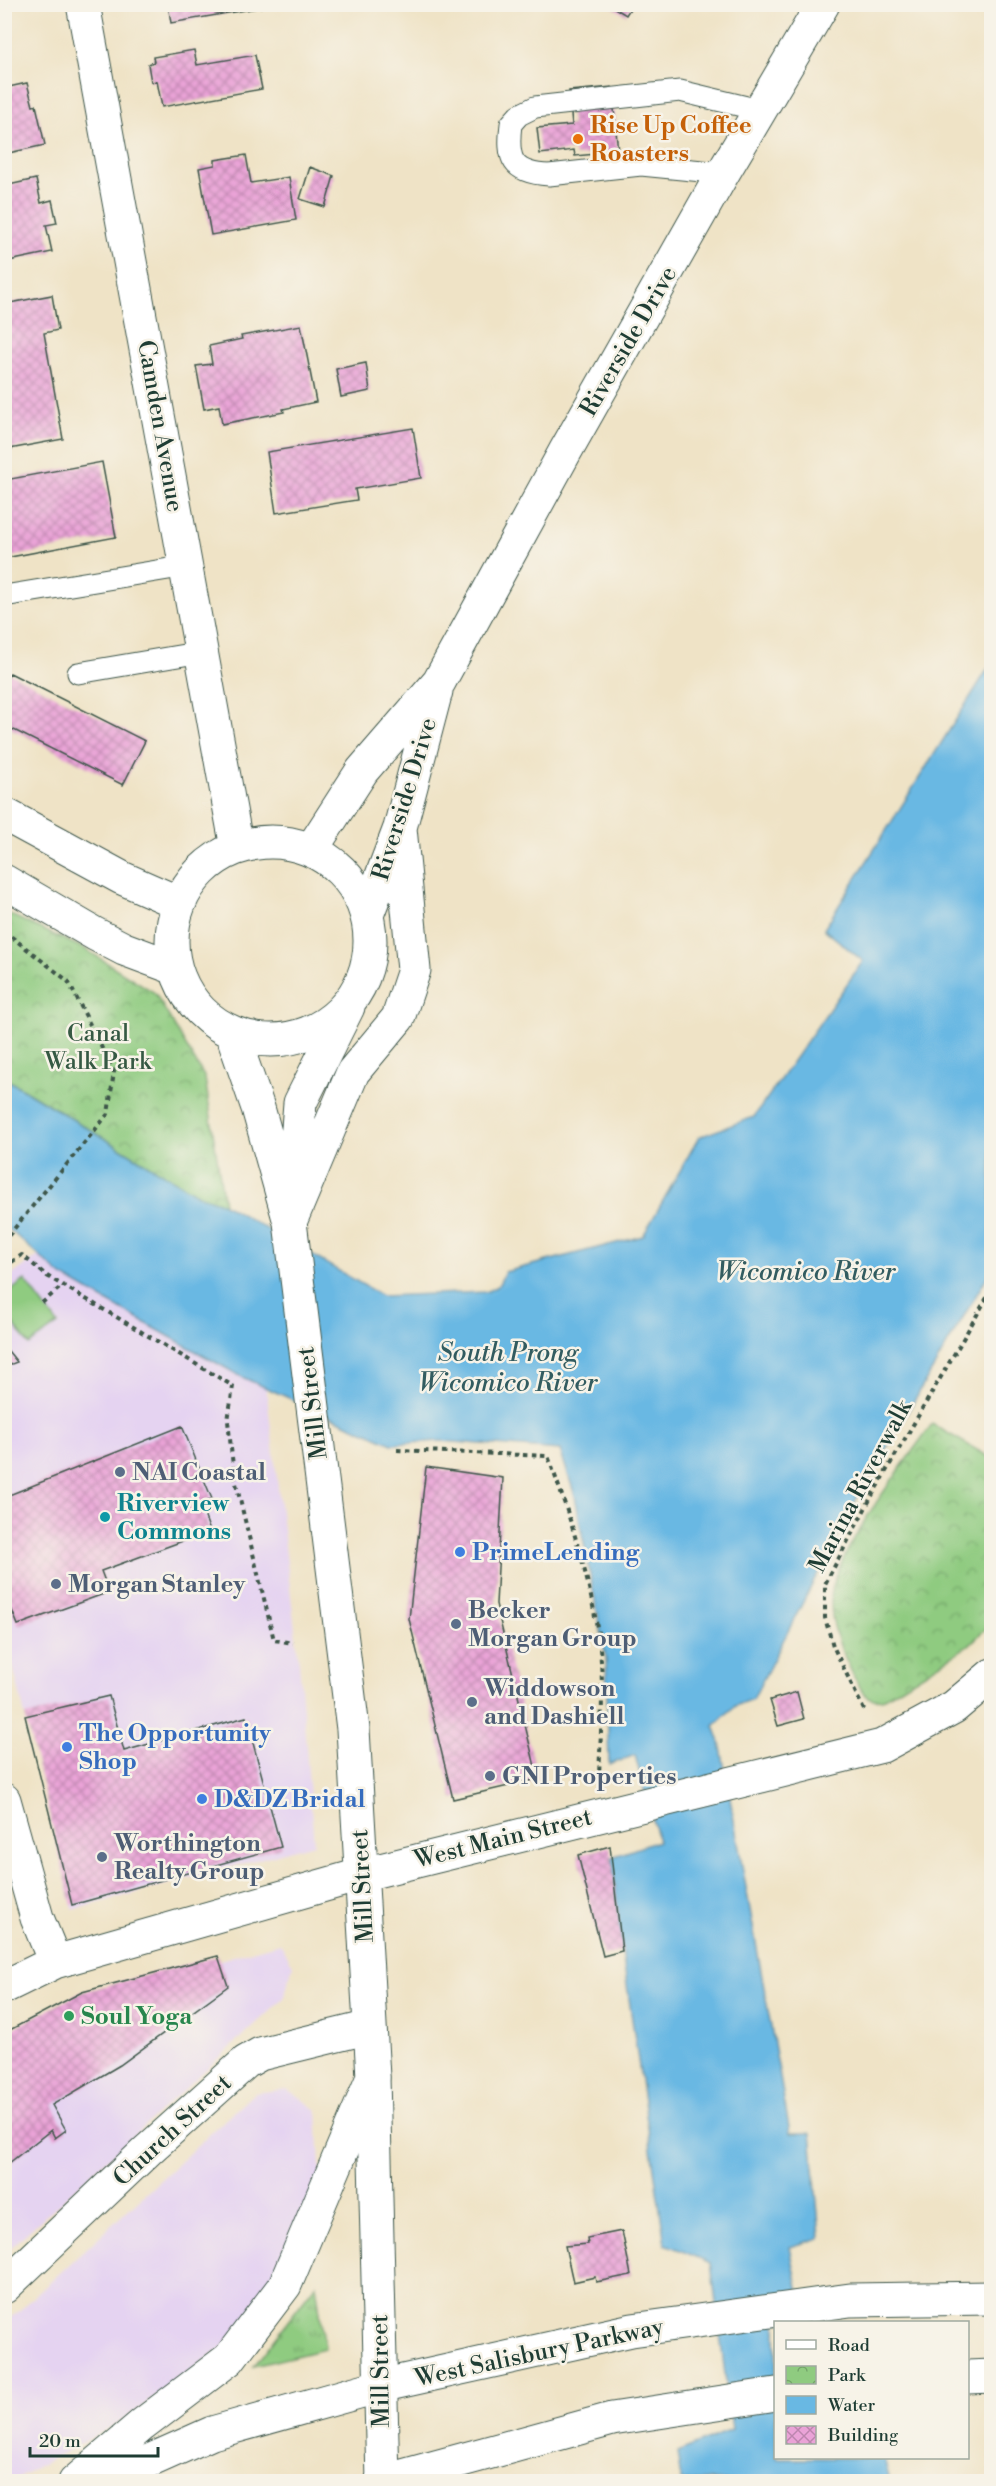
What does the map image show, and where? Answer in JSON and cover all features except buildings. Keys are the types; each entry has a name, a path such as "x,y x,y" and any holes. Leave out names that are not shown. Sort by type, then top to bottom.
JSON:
{"main road":[{"name":"Camden Avenue","path":"83,4 237,848"},
{"name":"Riverside Drive","path":"311,850 362,771 439,682 566,450 759,110 823,4"},
{"name":"Riverside Drive","path":"367,915 400,828 439,682"},
{"path":"4,814 122,878 179,903"},
{"path":"291,1232 352,1072 398,1017 414,970 400,828"},
{"path":"262,842 287,843 311,850 336,866 355,888 367,915 370,944 365,973 352,999 328,1022 298,1037 265,1041 232,1033 207,1018 200,1011 187,995 175,968 171,935 179,903 193,879 213,861 237,848 262,842"},
{"path":"4,881 114,944 175,968"},
{"name":"Mill Street","path":"291,1232 300,1104 352,999"},
{"name":"Mill Street","path":"232,1033 258,1108 291,1232 353,1729 373,2077 382,2481"},
{"name":"West Main Street","path":"4,1987 55,1962 360,1875 633,1805 882,1746 954,1707 992,1675"},
{"path":"4,1800 37,1918 55,1962"},
{"name":"Church Street","path":"4,2287 148,2150 246,2062 260,2054 370,2027"},
{"path":"75,2481 142,2425 230,2359 285,2285 373,2077"},
{"name":"West Salisbury Parkway","path":"102,2481 212,2433 380,2386 632,2330 850,2300 992,2298"},
{"path":"969,2377 992,2376"},
{"path":"382,2481 612,2418 774,2394"}],"lane":[{"path":"723,173 641,165 549,176 536,175 522,170 514,163 509,153 511,124 519,115 535,107 680,91 759,110"},
{"path":"4,596 187,566"},
{"path":"78,673 202,652"}],"path":[{"path":"4,930 68,981 114,1072 108,1114 4,1241"},
{"path":"4,1267 21,1255 62,1285 233,1386 228,1421 234,1475 274,1640 293,1643"},
{"path":"42,1303 62,1285"},
{"name":"Marina Riverwalk","path":"864,1710 832,1646 825,1618 825,1584 885,1473 992,1288"},
{"path":"397,1450 548,1456 576,1531 598,1634 602,1684 599,1775"}],"shaded area":[{"path":"38,1256 62,1276 242,1377 266,1387 299,1663 314,1844 73,1910 5,1634 4,1281"},
{"path":"280,1943 293,1965 284,1998 5,2253 5,2042 55,2007"},
{"path":"287,2089 317,2110 321,2190 281,2275 222,2348 125,2419 12,2481 5,2482 5,2324 254,2093"}],"green space":[{"name":"Canal Walk Park","path":"4,912 85,949 155,993 205,1078 224,1204 198,1195 5,1078"},
{"path":"25,1280 58,1324 29,1345 5,1313 5,1295"},
{"path":"932,1424 991,1458 991,1624 968,1646 885,1698 874,1699 865,1694 859,1686 838,1640 831,1611 834,1583 855,1536"},
{"path":"316,2284 325,2349 254,2366"}],"water":[{"path":"991,664 991,1270 858,1496 753,1699 735,1706 714,1726 720,1742 790,2133 811,2133 820,2238 790,2247 805,2321 774,2321 774,2459 884,2459 890,2481 681,2481 677,2452 732,2430 711,2263 665,2244 622,1951 612,1857 658,1841 635,1755 609,1765 606,1658 575,1496 560,1450 441,1441 392,1444 242,1377 62,1276 5,1226 4,1078 198,1195 224,1204 382,1296 486,1292 498,1286 505,1272 643,1236 699,1137 754,1117 863,961 824,929"}],"place":[{"name":"Rise Up Coffee Roasters","path":"578,139"},
{"name":"NAI Coastal","path":"120,1472"},
{"name":"Riverview Commons","path":"105,1517"},
{"name":"PrimeLending","path":"460,1552"},
{"name":"Morgan Stanley","path":"56,1584"},
{"name":"Becker Morgan Group","path":"456,1624"},
{"name":"Widdowson and Dashiell","path":"472,1702"},
{"name":"The Opportunity Shop","path":"67,1747"},
{"name":"GNI Properties","path":"490,1776"},
{"name":"D&DZ Bridal","path":"202,1799"},
{"name":"Worthington Realty Group","path":"102,1857"},
{"name":"Soul Yoga","path":"69,2016"}],"water label":[{"name":"Wicomico River","path":"806,1271"},
{"name":"South Prong Wicomico River","path":"508,1367"}]}
